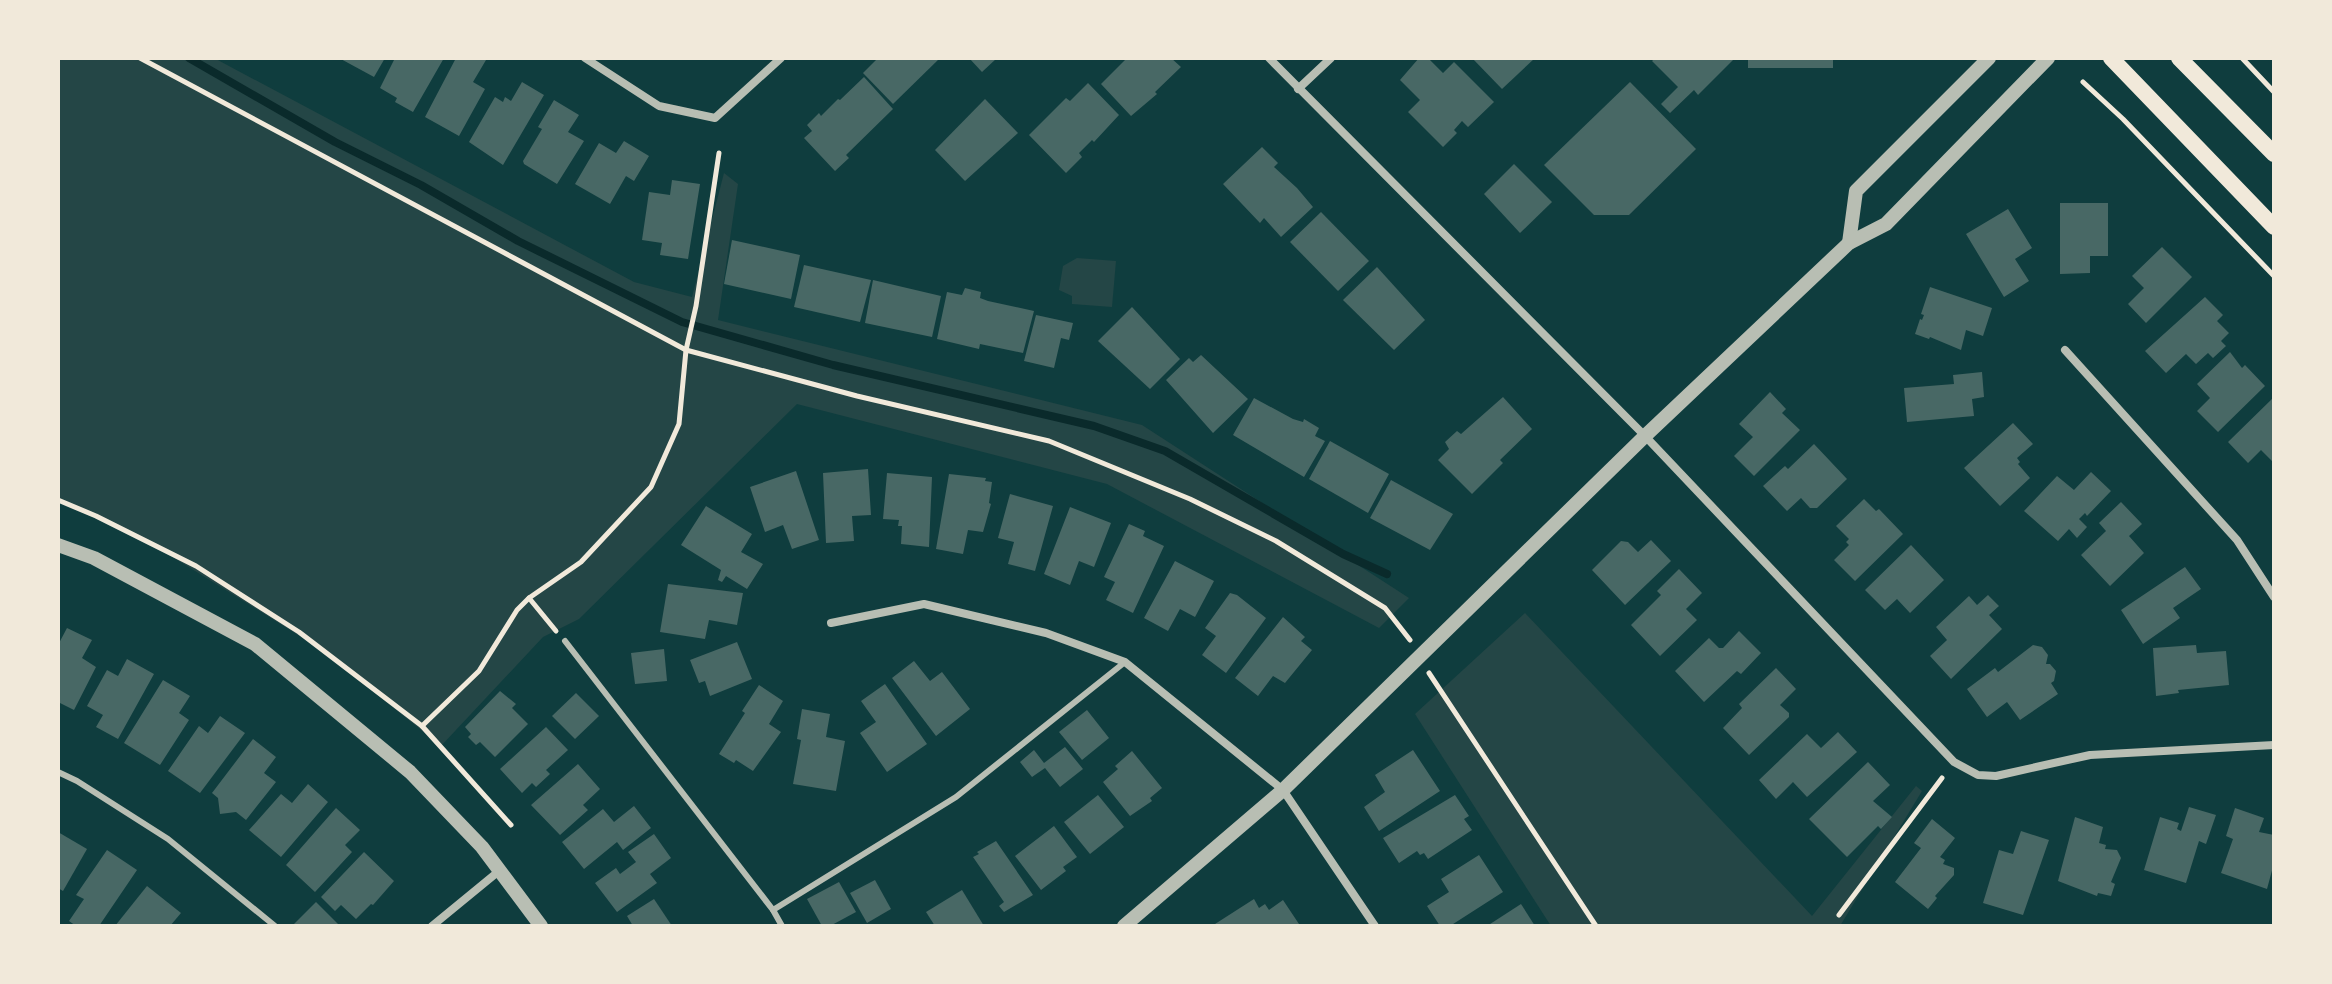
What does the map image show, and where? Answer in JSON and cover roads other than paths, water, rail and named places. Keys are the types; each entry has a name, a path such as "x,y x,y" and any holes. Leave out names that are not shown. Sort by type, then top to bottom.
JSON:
{"main road":[{"path":"2111,58 2274,227"},
{"path":"2179,58 2274,154"}],"street":[{"path":"585,58 659,106 715,118 781,58"},
{"path":"1269,58 1645,436 1954,762 1978,775 1996,776 2090,755 2274,745"},
{"path":"1298,89 1331,58"},
{"path":"1849,243 1856,191 1989,58"},
{"path":"1124,926 1283,790 1645,436 1849,243 1886,224 2048,58"},
{"path":"2065,350 2237,540 2274,597"},
{"path":"58,545 94,558 255,644 410,772 462,825 541,926"},
{"path":"831,623 924,604 1046,633 1125,662 1283,790 1375,926"},
{"path":"432,926 499,871"}],"lane":[{"path":"565,641 773,910 782,926"},
{"path":"773,910 956,797 1125,662"},
{"path":"58,772 168,839 275,926"}],"waterway":[{"path":"189,58 335,142 421,185 518,241 682,322 833,365 1094,426 1165,451 1343,554 1387,574"}]}
